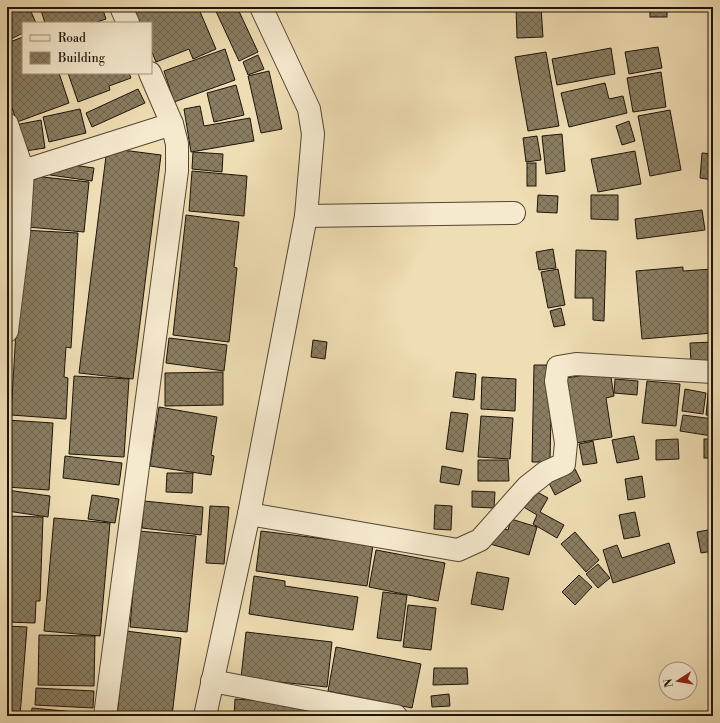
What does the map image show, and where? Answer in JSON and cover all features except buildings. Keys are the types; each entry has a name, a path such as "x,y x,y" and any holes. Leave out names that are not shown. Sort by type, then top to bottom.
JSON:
{"street":[{"path":"120,7 128,22"},
{"path":"205,716 249,514 306,216 313,134 308,109 261,7"},
{"path":"104,716 178,171 177,144 172,124 150,74"},
{"path":"7,124 23,171 19,234 7,330"},
{"path":"23,171 172,124"},
{"path":"306,216 514,213"},
{"path":"249,514 458,550 480,540 527,487 546,472 564,464 566,443 556,380 558,367 576,364 713,372"},
{"path":"212,681 396,716"}]}
